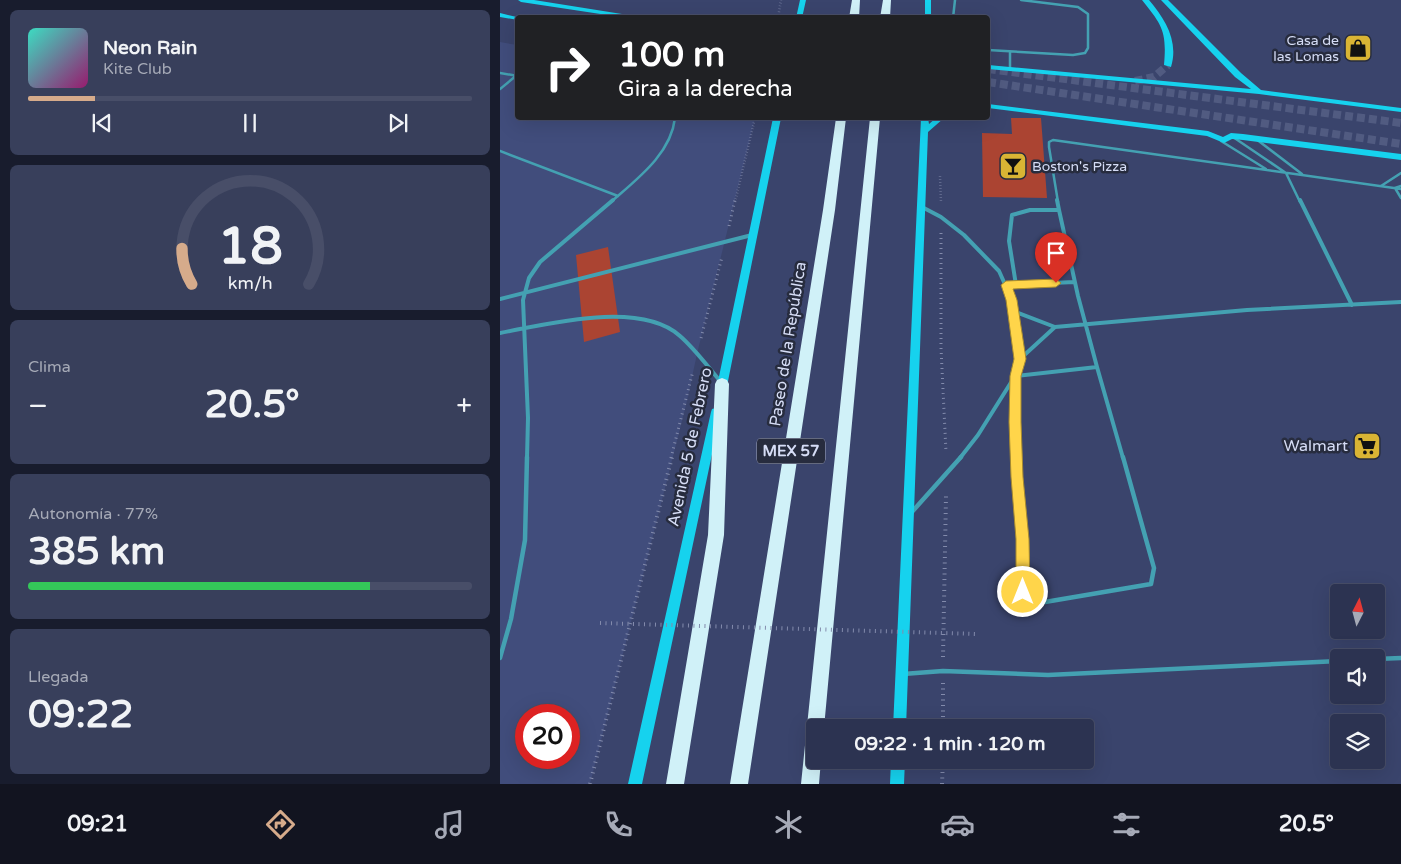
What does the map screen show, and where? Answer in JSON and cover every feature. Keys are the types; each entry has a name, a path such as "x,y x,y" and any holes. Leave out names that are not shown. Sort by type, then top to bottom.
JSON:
{"highway":[{"path":"854,15 856,0"},
{"path":"885,15 887,0"},
{"name":"Paseo de la República","path":"739,784 829,210 841,120"},
{"name":"MEX 57","path":"817,719 875,120"},
{"path":"675,784 716,535 722,384"},
{"path":"810,784 811,769"}],"main road":[{"path":"521,0 624,15"},
{"path":"800,15 803,0"},
{"path":"928,0 928,15"},
{"path":"1145,0 1159,16 1168,32 1168,64"},
{"path":"1164,0 1238,76 1259,92"},
{"path":"500,15 515,18"},
{"path":"500,20 515,22"},
{"path":"990,67 1259,92 1401,110"},
{"path":"990,106 1208,134 1224,140 1232,136 1254,138 1401,157"},
{"name":"Avenida 5 de Febrero","path":"635,784 754,235 777,120"},
{"path":"899,719 925,120"},
{"path":"925,131 938,120"},
{"path":"897,784 898,769"}],"lane":[{"path":"953,15 955,0"},
{"path":"990,50 1010,53 1073,55 1085,52 1088,48 1088,14 1084,10 1078,7 1021,0"},
{"path":"1010,53 1010,69"},
{"path":"500,73 515,76"},
{"path":"500,89 515,78"},
{"path":"500,658 511,619 525,540 528,418 525,401 526,367 522,328 523,293 530,277 543,260 618,196 653,160 668,142 673,132 675,120"},
{"path":"1208,134 1236,148 1268,170"},
{"path":"1232,136 1286,173 1352,305"},
{"path":"1254,138 1304,175"},
{"path":"921,206 941,217 964,235 999,271 1006,285 1013,311 1020,359 1015,376 1017,477 1023,539 1023,592 1030,598 1044,602 1142,587 1151,584 1154,568 1098,367 1084,324 1059,210 1048,146 1049,142 1053,140 1381,186 1401,187"},
{"path":"500,151 618,196"},
{"path":"1381,186 1401,173"},
{"path":"1396,188 1401,198"},
{"path":"1016,285 1008,229 1012,215 1030,210 1059,210"},
{"path":"500,299 754,235"},
{"path":"1006,285 1075,282"},
{"path":"1013,311 1055,327 1247,310 1401,302"},
{"path":"500,334 522,328 588,317 623,318 655,322 679,335 722,384"},
{"path":"1020,359 1055,327"},
{"path":"909,514 947,474 978,435 998,400 1015,376 1098,367"},
{"path":"1385,659 1401,658"},
{"path":"900,674 943,671 1048,675 1330,661"}],"path":[{"path":"778,15 781,0"},
{"path":"590,784 686,405 755,120"},
{"path":"940,168 941,348 947,474 943,583 943,719"},
{"path":"600,623 976,634"},
{"path":"942,784 943,769"}],"shaded area":[{"path":"500,42 515,45 515,120 755,120 686,405 590,784 500,784"}],"building":[{"name":"Boston's Pizza","path":"1011,118 1041,118 1047,198 983,197 982,133 1012,134"},
{"path":"608,247 620,332 584,342 576,255"}],"tunnel":[{"path":"1135,81 1154,77 1168,65"},
{"path":"990,69 1401,123"},
{"path":"990,82 1401,144"}],"place":[{"name":"Casa de las Lomas","path":"1358,48"},
{"name":"Boston's Pizza","path":"1013,166"},
{"name":"Walmart","path":"1367,446"}],"route":[{"path":"1023,592 1023,539 1017,477 1015,422 1017,398 1015,376 1020,359 1012,300 1006,285 1056,283"}]}
